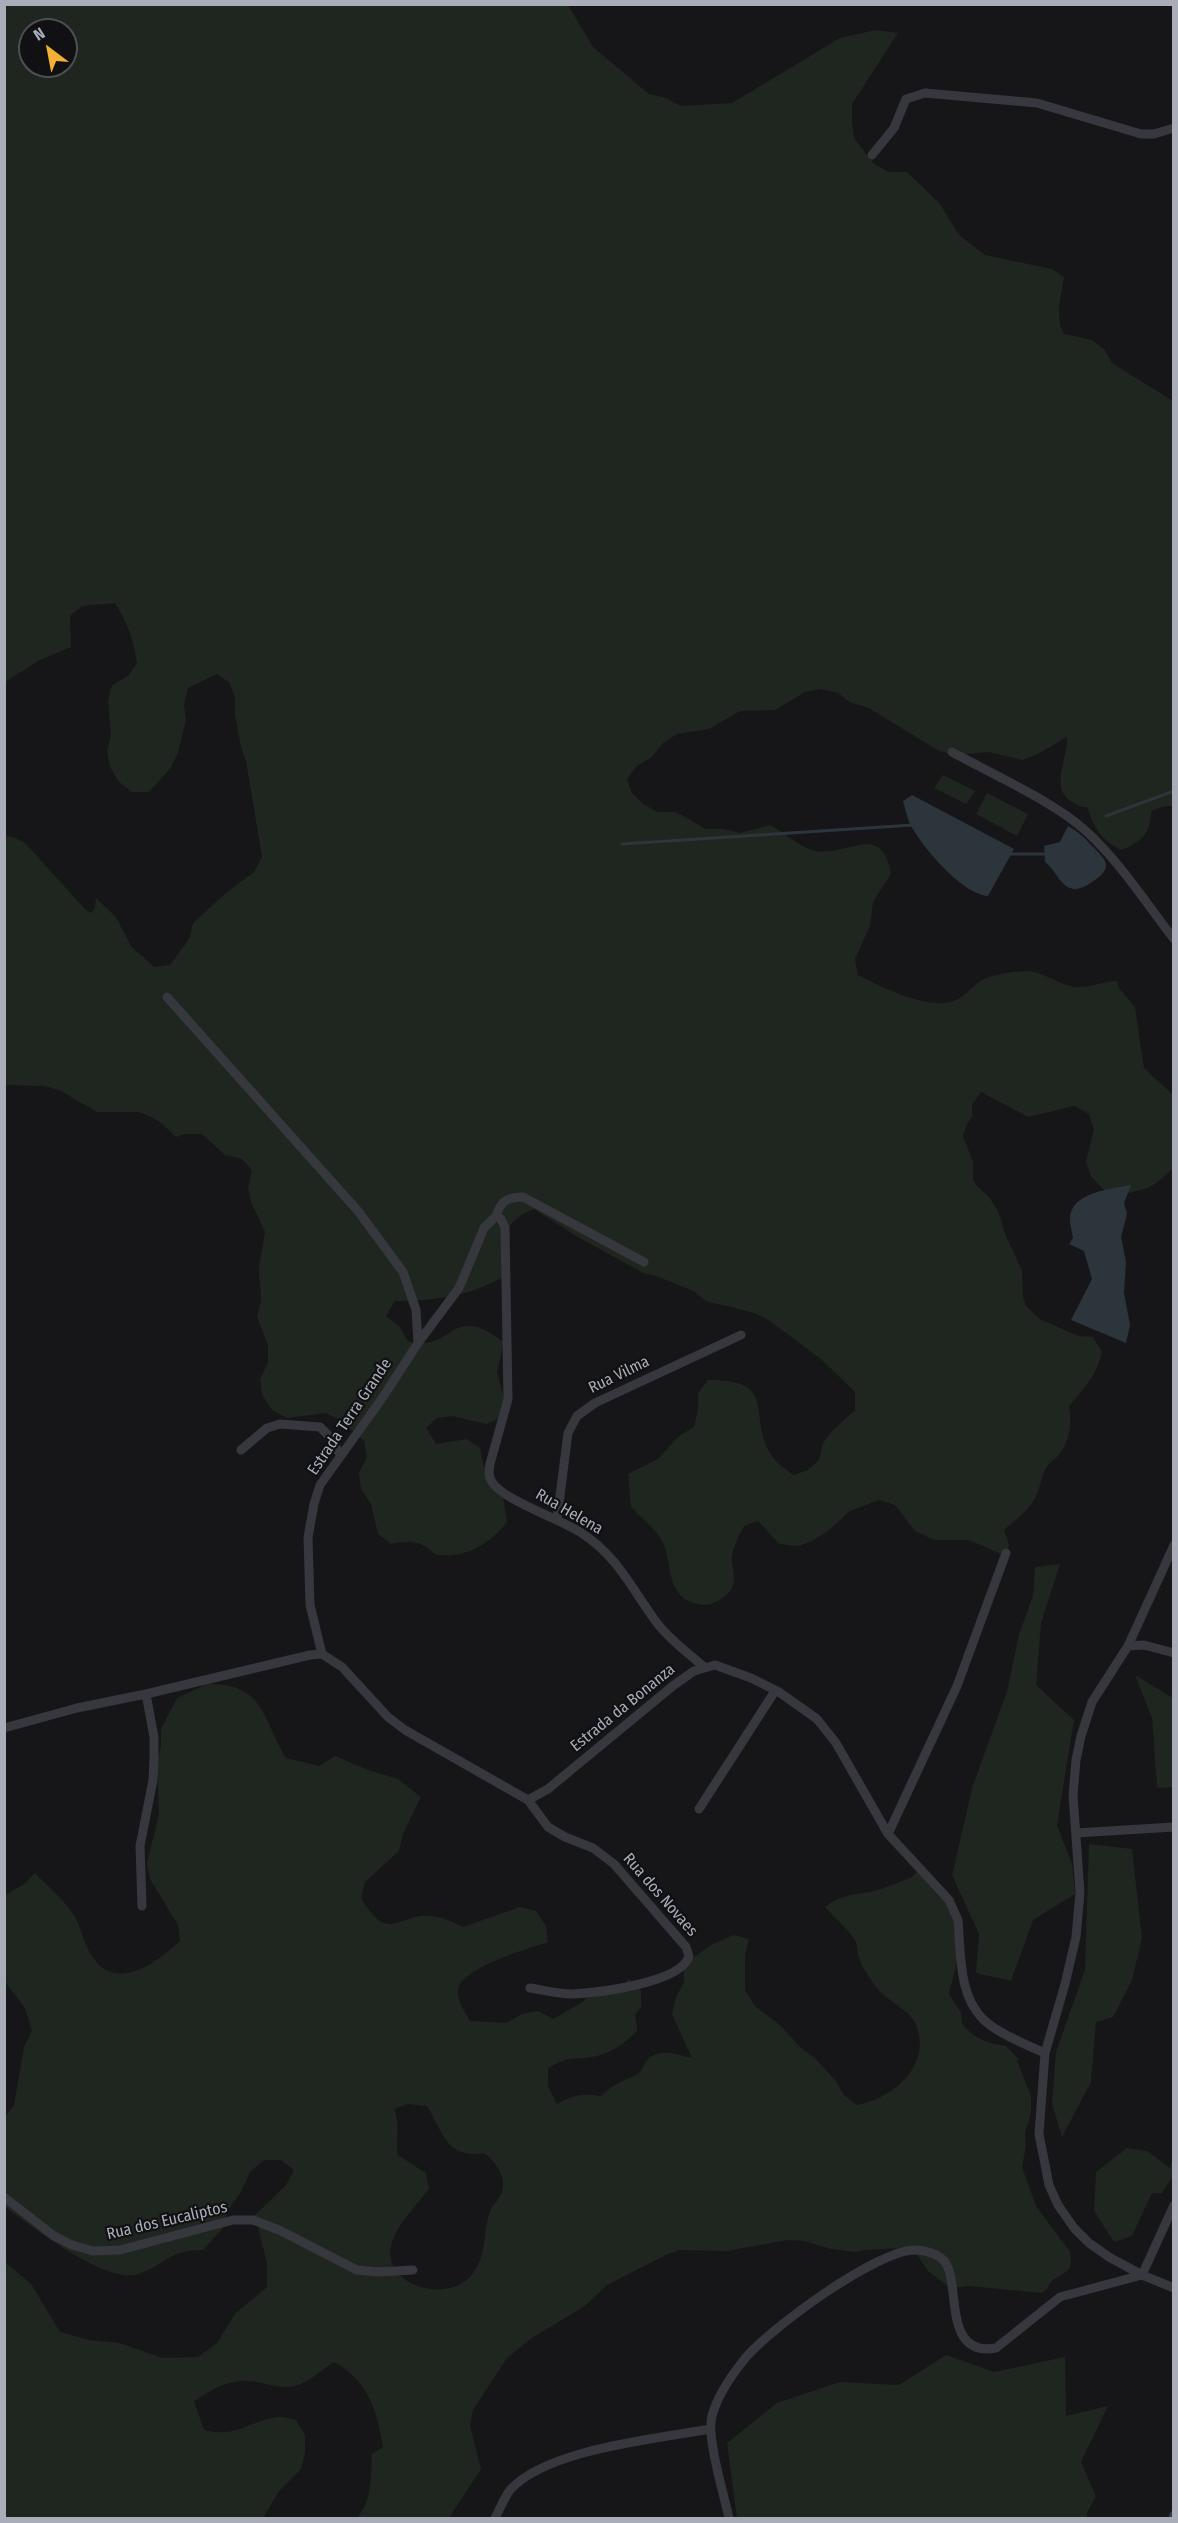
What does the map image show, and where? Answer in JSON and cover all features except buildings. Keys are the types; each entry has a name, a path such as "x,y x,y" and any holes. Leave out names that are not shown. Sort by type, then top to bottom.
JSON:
{"street":[{"path":"872,155 894,128 906,99 925,93 1037,103 1141,134 1154,134 1173,128"},
{"path":"952,752 1043,802 1085,830 1103,848 1173,939"},
{"path":"167,997 358,1211 392,1255 403,1272 412,1293 416,1310 418,1343"},
{"name":"Estrada Terra Grande","path":"322,1654 310,1605 308,1537 320,1485 459,1288 484,1228 496,1216 500,1203 513,1197 523,1197 644,1262"},
{"name":"Rua Helena","path":"496,1216 501,1219 505,1228 508,1399 490,1464 489,1474 492,1482 527,1506 580,1532 616,1562 658,1624 704,1667"},
{"name":"Rua Vilma","path":"556,1519 568,1433 576,1416 595,1402 741,1335"},
{"path":"241,1450 267,1428 289,1424 320,1428 329,1436 341,1455"},
{"path":"1173,1545 1128,1646 1092,1702 1087,1716 1074,1775 1073,1812 1080,1893 1076,1937 1045,2053 1039,2134 1049,2185 1058,2205 1074,2228 1089,2243 1142,2275 1173,2288"},
{"path":"888,1834 957,1686 1006,1554"},
{"path":"1128,1646 1144,1645 1173,1653"},
{"path":"4,1728 77,1708 147,1695 234,1672 322,1654 342,1667 388,1717 405,1730 528,1800"},
{"path":"704,1667 715,1665 775,1691 809,1712 826,1728 888,1834 941,1891 954,1911 958,1920 965,1988 971,2003 990,2026 1045,2053"},
{"name":"Estrada da Bonanza","path":"528,1800 548,1789 660,1696 694,1671 704,1667"},
{"path":"699,1809 775,1691"},
{"path":"141,1906 140,1846 153,1780 154,1757 154,1737 147,1695"},
{"name":"Rua dos Novaes","path":"528,1800 548,1827 593,1848 614,1864 687,1947 689,1956 683,1966 673,1972 622,1988 569,1994 530,1988"},
{"path":"1076,1833 1173,1827"},
{"name":"Rua dos Eucaliptos","path":"4,2197 54,2236 72,2245 93,2251 120,2250 233,2220 253,2220 279,2230 357,2270 378,2272 413,2270"},
{"path":"1142,2275 1173,2205"},
{"path":"729,2518 710,2429 718,2401 743,2360 758,2345 841,2283 875,2263 902,2251 926,2251 946,2263 950,2271 953,2306 962,2333 972,2343 985,2349 1002,2345 1060,2297 1142,2275"},
{"path":"495,2518 509,2492 519,2482 548,2464 607,2449 710,2429"}],"shaded area":[{"path":"5,5 568,5 593,47 649,94 666,98 681,106 732,103 840,38 876,30 898,33 852,104 854,138 874,164 889,172 907,172 940,204 959,235 985,255 1052,269 1064,277 1059,307 1060,325 1064,334 1092,340 1105,350 1112,363 1173,401 1173,806 1151,811 1151,819 1144,836 1121,850 1099,833 1087,807 1074,803 1066,797 1062,790 1060,782 1067,737 1036,755 1022,760 989,752 955,755 939,751 867,707 851,703 838,693 821,689 805,692 775,710 740,711 709,729 677,734 662,744 652,757 637,766 627,779 632,793 643,804 658,812 676,812 706,829 724,829 740,833 770,825 804,847 816,851 828,851 862,844 880,849 887,858 891,874 873,902 870,926 855,959 858,975 879,985 918,1000 943,1003 958,999 989,977 1031,971 1076,987 1117,981 1119,988 1135,1007 1144,1068 1173,1095 1173,1168 1157,1183 1112,1199 1091,1176 1086,1162 1094,1129 1089,1114 1074,1106 1028,1117 981,1092 972,1105 972,1117 963,1136 973,1162 973,1180 998,1211 1006,1236 1022,1270 1023,1297 1026,1306 1040,1319 1078,1336 1093,1337 1102,1352 1093,1376 1069,1407 1069,1433 1062,1451 1048,1465 1030,1506 1004,1530 1009,1545 1006,1556 969,1540 934,1540 915,1531 895,1505 879,1500 850,1511 828,1531 798,1546 779,1544 758,1521 744,1526 733,1552 734,1583 727,1594 706,1605 681,1596 675,1588 662,1541 652,1527 631,1507 628,1474 658,1459 679,1436 694,1427 698,1410 698,1393 708,1380 730,1381 744,1386 753,1393 770,1453 777,1462 794,1475 808,1470 819,1460 823,1443 833,1430 855,1410 855,1392 822,1360 770,1321 755,1313 706,1301 693,1291 643,1273 576,1236 534,1209 523,1214 509,1227 505,1244 505,1276 466,1293 424,1300 395,1301 386,1316 399,1326 408,1341 430,1342 455,1329 475,1326 504,1342 497,1372 505,1402 500,1418 486,1424 453,1416 437,1418 426,1428 436,1444 467,1439 480,1448 483,1464 502,1491 507,1522 494,1536 477,1548 449,1556 437,1554 415,1542 391,1544 378,1534 371,1504 361,1489 359,1473 367,1457 364,1441 341,1421 326,1413 287,1418 272,1410 262,1395 260,1379 268,1363 268,1346 257,1317 261,1301 259,1268 265,1232 251,1202 248,1187 252,1170 242,1159 225,1155 202,1134 185,1134 176,1137 160,1122 147,1115 138,1112 97,1112 61,1091 45,1086 5,1085 5,836 25,843 91,913 95,908 96,898 116,917 131,946 154,967 170,965 189,939 193,923 227,892 254,872 262,857 246,761 235,715 235,698 230,683 217,674 188,688 184,705 186,720 178,753 170,769 149,792 132,792 119,782 110,767 107,751 111,735 108,701 112,685 128,676 137,663 129,632 115,603 82,606 70,616 71,647 40,660 5,682"},
{"path":"943,775 975,791 966,804 934,788"},
{"path":"987,793 1028,814 1017,836 976,814"},
{"path":"912,795 1014,849 988,896 967,887 955,878 924,845 910,824 903,801"},
{"path":"1068,826 1085,839 1106,863 1104,872 1099,877 1087,885 1073,889 1066,886 1045,862 1044,846 1060,842"},
{"path":"1131,1185 1124,1203 1127,1214 1121,1237 1126,1262 1124,1293 1130,1325 1126,1343 1071,1320 1092,1279 1084,1251 1069,1244 1073,1238 1070,1219 1077,1203 1093,1193"},
{"path":"1060,1564 1041,1623 1036,1685 1074,1720 1057,1825 1072,1864 1075,1894 1033,1920 1011,1981 976,1973 979,1934 952,1875 973,1785 1007,1692 1019,1634 1033,1596 1035,1567"},
{"path":"1135,1675 1173,1698 1173,1787 1157,1788 1152,1718"},
{"path":"207,1684 226,1685 240,1689 259,1705 286,1758 319,1766 335,1756 368,1770 398,1779 421,1797 403,1834 399,1851 365,1882 361,1898 379,1920 387,1924 394,1924 410,1918 432,1916 463,1927 520,1907 536,1911 546,1926 548,1942 497,1960 471,1974 462,1982 458,1990 459,1998 470,2021 506,2023 522,2014 538,2011 553,2019 584,2001 595,1990 625,1983 629,1979 641,1991 641,2007 635,2015 637,2031 628,2039 603,2054 568,2059 548,2068 548,2086 557,2104 578,2096 601,2096 613,2086 642,2070 652,2056 669,2053 692,2058 672,2014 676,1997 684,1982 684,1964 711,1945 733,1935 749,1939 745,1955 745,1990 755,2006 780,2025 801,2048 814,2057 835,2080 844,2095 857,2105 885,2095 908,2076 915,2064 919,2050 919,2036 911,2017 876,1987 861,1963 854,1938 825,1907 841,1898 886,1887 912,1877 917,1872 949,1905 959,1921 961,1935 959,1951 949,1994 961,2013 962,2024 982,2039 1006,2046 1019,2060 1017,2061 1031,2096 1031,2114 1025,2132 1026,2146 1022,2167 1036,2206 1070,2252 1069,2269 1051,2282 1042,2293 969,2286 950,2288 928,2271 918,2256 903,2248 856,2252 788,2240 727,2251 680,2250 607,2285 585,2306 532,2338 507,2358 473,2410 470,2426 481,2469 449,2518 357,2518 368,2496 372,2454 383,2447 374,2409 363,2387 346,2369 334,2362 311,2379 295,2386 281,2387 239,2381 217,2388 194,2401 204,2430 234,2431 267,2419 282,2417 296,2420 305,2435 305,2453 301,2469 279,2491 263,2518 5,2518 4,2261 31,2284 60,2332 89,2340 119,2343 163,2358 198,2357 217,2343 235,2314 267,2287 267,2263 255,2215 286,2185 294,2170 281,2160 264,2160 250,2172 241,2192 228,2210 224,2227 203,2250 182,2252 139,2274 125,2275 90,2263 51,2240 5,2207 5,2117 14,2105 24,2047 32,2031 25,2008 5,1982 5,1895 23,1885 35,1873 71,1911 94,1959 104,1969 115,1973 138,1970 161,1957 180,1941 178,1925 150,1879 147,1863 159,1814 157,1763 161,1746 161,1729 177,1698","holes":["408,2104 427,2106 447,2142 461,2152 484,2153 497,2166 503,2183 500,2196 490,2211 478,2265 464,2282 450,2288 420,2287 406,2280 396,2270 391,2258 395,2235 408,2214 429,2189 426,2173 398,2155 397,2121 394,2109"]},
{"path":"1089,1844 1132,1849 1142,1938 1132,1980 1113,2017 1096,2022 1091,2082 1062,2137 1052,2104 1056,2052 1085,1970"},
{"path":"1127,2148 1147,2151 1170,2168 1173,2156 1173,2176 1162,2193 1152,2193 1132,2236 1114,2242 1094,2211 1096,2172"},
{"path":"946,2355 994,2372 1065,2357 1066,2416 1108,2406 1081,2462 1096,2496 1087,2513 1087,2518 737,2518 727,2443 777,2403 840,2382 899,2385"}],"waterway":[{"path":"1106,816 1174,791"},
{"path":"622,844 913,825"},
{"path":"1008,854 1046,854"}]}
